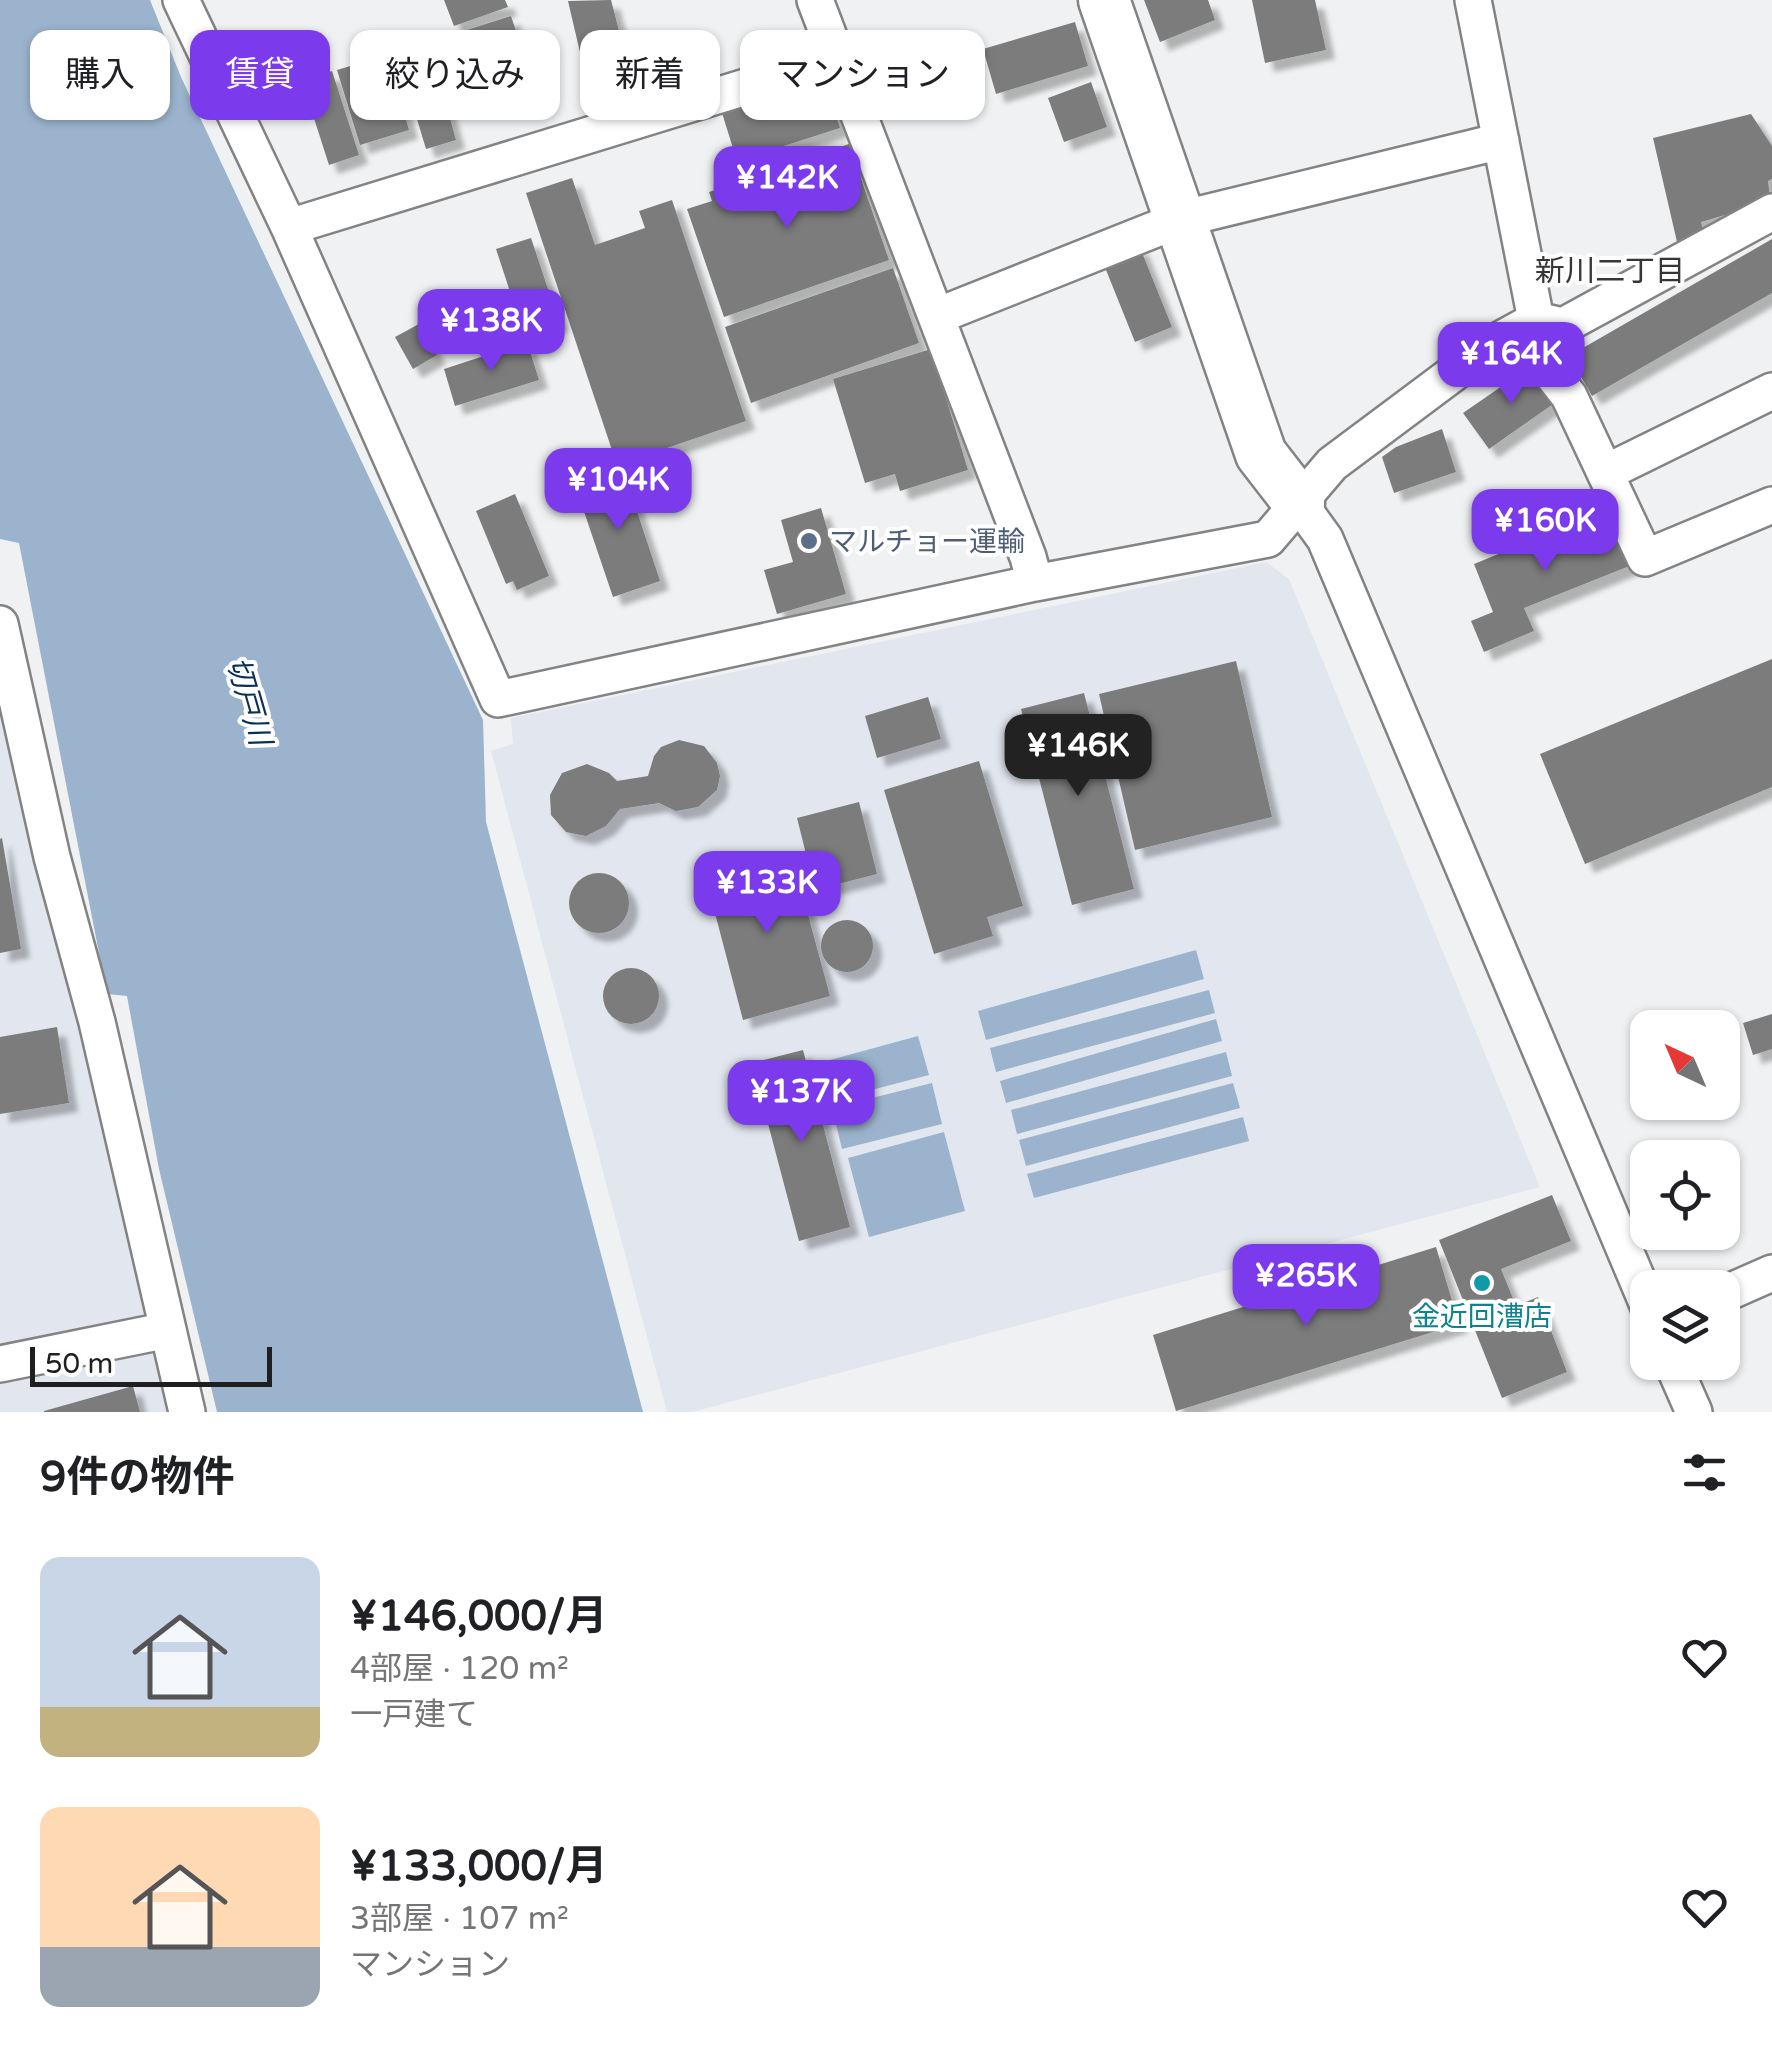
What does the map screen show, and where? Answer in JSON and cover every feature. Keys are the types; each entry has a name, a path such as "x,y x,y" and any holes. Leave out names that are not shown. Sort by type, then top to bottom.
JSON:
{"street":[{"path":"180,0 289,227 498,698 1035,583 1268,539 1332,464 1494,344 1536,320 1563,326 1772,212"},
{"path":"815,0 826,30"},
{"path":"1104,0 1262,454 1325,539 1633,1270"},
{"path":"1474,0 1536,320 1530,346 1569,396 1645,558 1772,506"},
{"path":"289,227 740,89"},
{"path":"861,120 1035,583"},
{"path":"937,316 1181,219 1501,141"},
{"path":"1605,473 1772,390"},
{"path":"0,624 186,1412"},
{"path":"1740,1288 1772,1273"},
{"path":"0,1364 168,1330"},
{"path":"1680,1380 1694,1412"}],"shaded area":[{"path":"1266,562 1289,579 1540,1187 692,1412 667,1412 491,751 513,744 511,718"},
{"path":"0,624 187,1412 0,1412"}],"water":[{"name":"切戸川","path":"0,0 150,0 162,30 30,30 30,120 170,120 170,50 190,96 190,120 201,120 483,720 486,822 643,1412 217,1412 159,1169 127,996 107,994 19,543 0,539"},
{"path":"1196,950 1204,979 986,1040 978,1011"},
{"path":"1209,990 1215,1013 996,1072 990,1048"},
{"path":"1216,1019 1222,1041 1006,1103 1000,1081"},
{"path":"918,1036 929,1075 829,1101 819,1063"},
{"path":"1226,1052 1232,1076 1017,1134 1011,1110"},
{"path":"932,1083 942,1124 842,1149 832,1108"},
{"path":"1233,1083 1240,1108 1026,1166 1019,1140"},
{"path":"1243,1117 1249,1141 1034,1198 1027,1174"},
{"path":"944,1132 965,1211 869,1237 848,1158"}],"building":[{"path":"444,0 505,0 508,7 454,26"},
{"path":"611,0 619,30 580,30 580,52 568,1"},
{"path":"1144,0 1208,0 1215,20 1160,42"},
{"path":"1252,0 1315,0 1326,50 1265,63"},
{"path":"511,16 516,30 467,30"},
{"path":"1075,22 1088,66 996,94 985,48"},
{"path":"350,66 350,112 337,70"},
{"path":"330,72 359,155 329,165 315,120 330,120"},
{"path":"1091,82 1107,127 1064,142 1048,98"},
{"path":"740,107 740,120 837,120 840,128 737,161 722,113"},
{"path":"1751,114 1772,146 1770,198 1701,222 1704,235 1677,242 1653,138"},
{"path":"352,120 406,120 409,130 360,145"},
{"path":"417,120 450,120 456,140 426,149"},
{"path":"849,144 889,260 724,317 687,209 712,201 709,192"},
{"path":"572,178 595,245 645,228 639,211 672,200 746,421 617,465 526,193"},
{"path":"531,238 559,322 524,334 496,249"},
{"path":"1772,239 1772,293 1592,396 1569,356"},
{"path":"1139,245 1172,327 1135,342 1102,260"},
{"path":"893,268 919,343 751,403 725,327"},
{"path":"419,324 437,355 413,369 395,337"},
{"path":"527,342 539,380 455,406 444,369"},
{"path":"931,349 968,470 900,491 895,474 865,483 833,379"},
{"path":"1534,364 1559,400 1489,449 1463,413"},
{"path":"1442,429 1456,472 1394,493 1382,457 1396,447"},
{"path":"623,469 660,581 613,597 575,485"},
{"path":"515,494 549,576 517,590 513,581 506,584 476,511"},
{"name":"マルチョー運輸","path":"821,508 846,594 777,614 764,570 793,562 781,520"},
{"path":"1609,509 1632,565 1524,608 1534,631 1484,652 1471,621 1493,612 1474,564"},
{"path":"1772,659 1772,787 1585,864 1540,754"},
{"path":"1236,661 1272,817 1135,850 1099,694"},
{"path":"1084,693 1134,889 1072,905 1021,709"},
{"path":"928,697 941,739 877,758 865,716"},
{"path":"679,740 704,746 717,763 717,790 698,807 676,811 659,803 620,809 606,826 586,836 566,832 551,815 550,795 562,773 587,764 609,773 617,781 648,776 661,747"},
{"path":"979,761 1023,906 987,917 993,936 934,954 884,790"},
{"path":"859,802 877,874 815,890 797,818"},
{"path":"0,839 21,949 0,953"},
{"path":"791,852 830,996 743,1020 705,875"},
{"path":"599,873 620,882 629,903 620,924 599,933 578,924 569,903 578,882"},
{"path":"847,920 865,928 873,946 865,964 847,972 829,964 821,946 829,928"},
{"path":"631,968 651,976 659,996 651,1016 631,1024 611,1016 603,996 611,976"},
{"path":"1772,1014 1772,1049 1753,1055 1743,1023"},
{"path":"57,1027 69,1103 0,1114 0,1037"},
{"path":"803,1050 850,1227 799,1241 752,1063"},
{"name":"金近回漕店","path":"1552,1195 1571,1241 1501,1269 1516,1306 1538,1297 1567,1372 1502,1398 1439,1240"},
{"path":"1436,1247 1459,1324 1176,1411 1153,1335"},
{"path":"133,1386 140,1412 44,1412 44,1411"}],"place":[{"name":"マルチョー運輸","path":"809,541"},
{"name":"金近回漕店","path":"1482,1283"}],"district":[{"name":"新川二丁目","path":"1610,271"}]}
